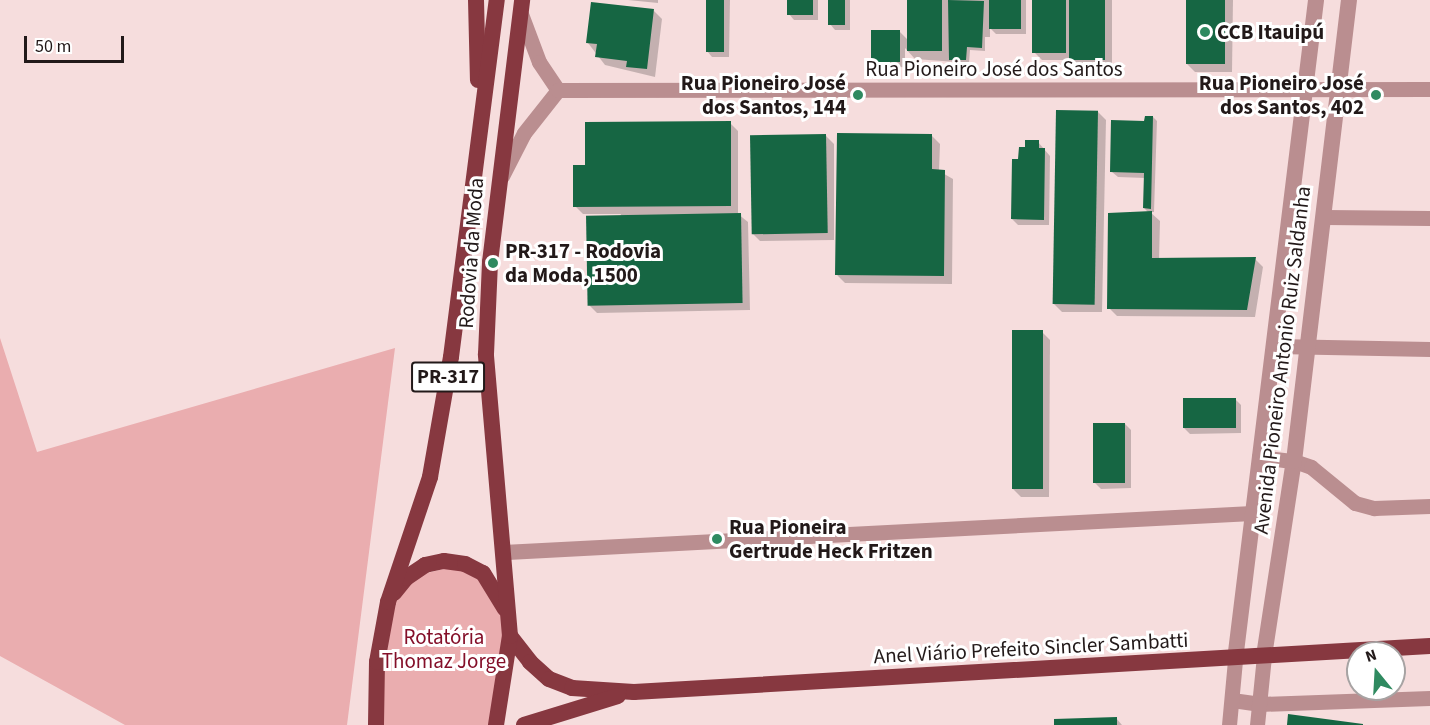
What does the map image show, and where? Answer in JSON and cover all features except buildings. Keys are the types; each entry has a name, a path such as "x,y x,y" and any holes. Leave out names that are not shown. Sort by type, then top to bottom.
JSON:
{"highway":[{"path":"476,0 478,145"},
{"name":"Rodovia da Moda","path":"388,602 430,477 452,357 497,0"},
{"name":"Rodovia da Moda","path":"509,618 505,552 489,414 486,354 498,183 522,7"},
{"path":"388,602 406,578 425,565 444,561 465,564 483,573 499,595 509,618"},
{"name":"PR-317","path":"376,725 377,662 388,602"},
{"name":"PR-317","path":"496,725 510,636 509,618"},
{"name":"Anel Viário Prefeito Sincler Sambatti","path":"510,636 530,662 549,679 572,688 634,692 1236,660 1264,656 1430,646"},
{"name":"Anel Viário Prefeito Sincler Sambatti","path":"524,725 634,692"},
{"path":"375,707 383,725"}],"street":[{"name":"Avenida Pioneiro Antonio Ruiz Saldanha","path":"1229,725 1252,513 1276,346 1304,88 1316,0"},
{"name":"Avenida Pioneiro Antonio Ruiz Saldanha","path":"1257,725 1264,656 1294,460 1325,217 1349,0"},
{"path":"498,183 524,133 558,90 539,62 522,7"},
{"name":"Rua Pioneiro José dos Santos","path":"558,90 1430,89"},
{"path":"1325,217 1430,218"},
{"path":"1276,346 1430,349"},
{"path":"1259,457 1294,460 1311,467 1355,503 1374,508 1430,506"},
{"path":"505,552 1252,513"},
{"path":"1232,700 1259,704 1430,698"}],"green space":[{"path":"0,338 37,452 395,348 347,725 125,725 0,656"},
{"name":"Rotatória Thomaz Jorge","path":"465,564 509,618 496,725 383,725 377,662 388,602 406,578"}],"place":[{"name":"CCB Itauipú","path":"1205,32"},
{"name":"Rua Pioneiro José dos Santos, 144","path":"858,95"},
{"name":"Rua Pioneiro José dos Santos, 402","path":"1376,95"},
{"name":"PR-317 - Rodovia da Moda, 1500","path":"493,263"},
{"name":"Rua Pioneira Gertrude Heck Fritzen","path":"717,539"}]}
